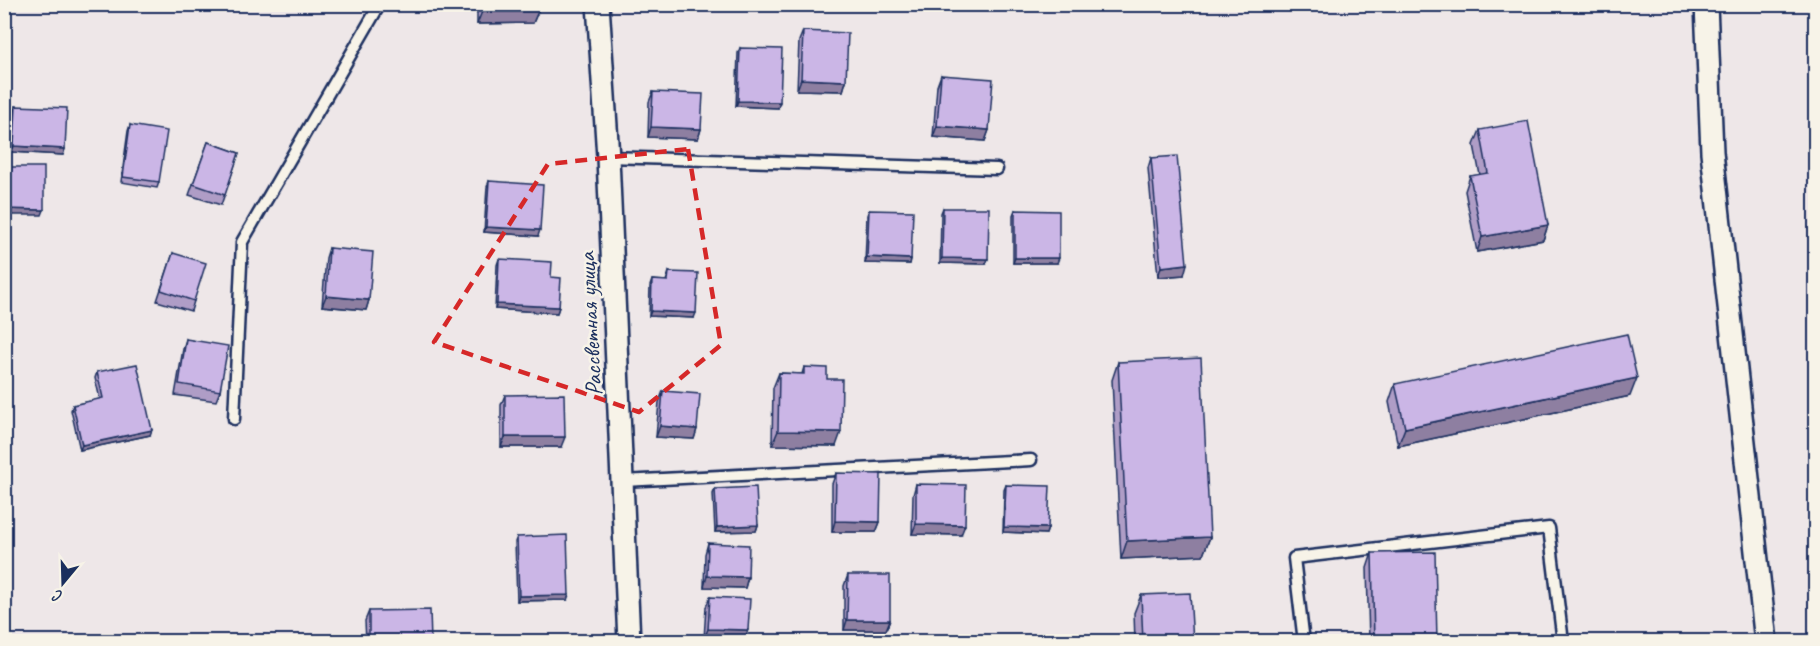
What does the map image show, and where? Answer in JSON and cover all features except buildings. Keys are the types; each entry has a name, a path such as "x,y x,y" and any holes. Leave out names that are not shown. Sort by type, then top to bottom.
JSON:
{"street":[{"name":"Рассветная улица","path":"598,4 608,157 630,642"},
{"path":"1706,4 1713,152 1766,642"}],"lane":[{"path":"234,419 242,242 380,4"},
{"path":"608,157 997,169"},
{"path":"622,481 1031,460"},
{"path":"1304,642 1294,558 1549,528 1563,642"}],"highlighted area":[{"path":"688,149 721,345 639,412 434,342 548,164"}]}
